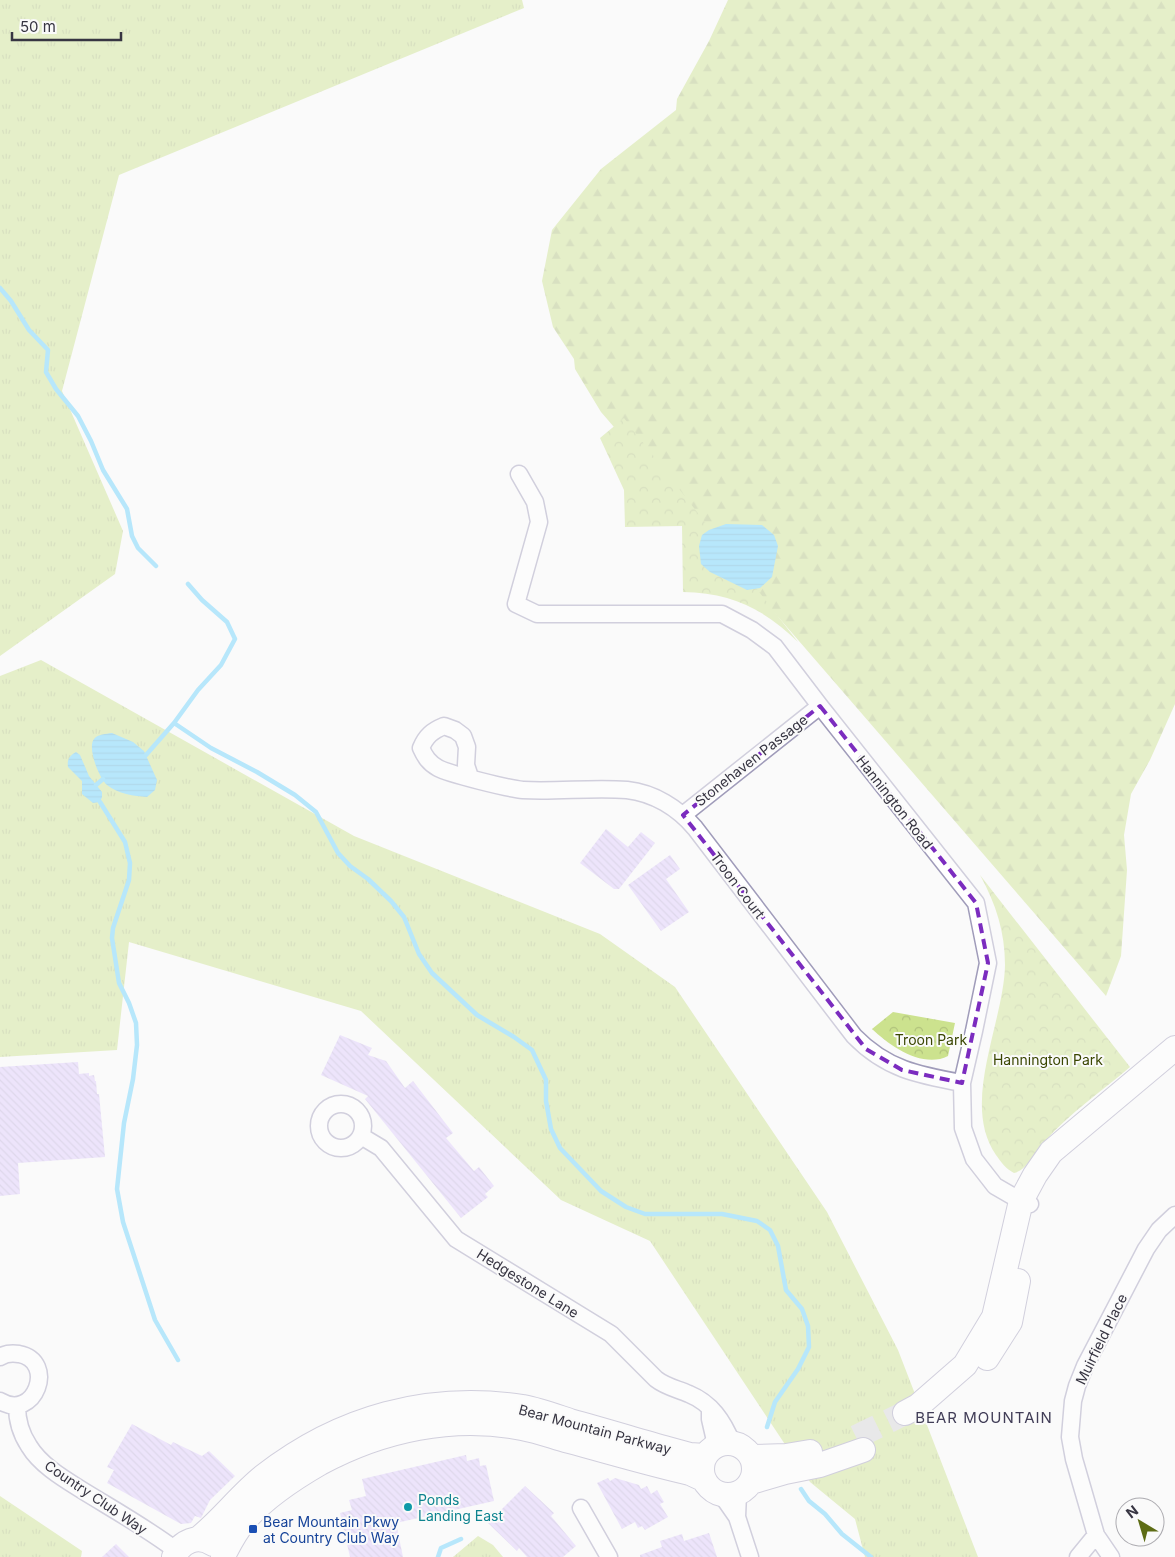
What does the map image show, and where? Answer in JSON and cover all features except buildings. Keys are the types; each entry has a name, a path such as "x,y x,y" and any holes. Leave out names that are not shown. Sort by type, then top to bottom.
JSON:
{"street":[{"name":"Hannington Road","path":"519,474 535,502 539,522 516,604 537,614 722,614 752,630 775,647 976,903 988,963 962,1083 963,1128 974,1159 995,1186 1027,1203"},
{"name":"Stonehaven Passage","path":"684,815 820,706"},
{"name":"Troon Court","path":"470,777 522,790 628,790 658,798 684,815 854,1036 866,1048 884,1061 902,1070 962,1083"},
{"path":"908,1420 927,1418 977,1374 1010,1322 1027,1203 1035,1175 1051,1152 1175,1048"},
{"path":"1027,1203 1065,1157 1175,1067"},
{"name":"Hedgestone Lane","path":"361,1136 381,1148 456,1238 611,1334 656,1379 663,1384 690,1394 719,1416 724,1470"},
{"name":"Muirfield Place","path":"1111,1557 1096,1535 1074,1459 1070,1437 1073,1402 1077,1386 1146,1249 1159,1230 1175,1215"},
{"path":"0,1357 12,1353 23,1355 32,1360 39,1376 38,1386 34,1394 27,1401 17,1406 6,1405 0,1401"},
{"name":"Bear Mountain Parkway","path":"176,1554 190,1540 198,1539 214,1526 238,1499 263,1477 293,1455 327,1435 395,1411 448,1403 525,1408 690,1455 724,1470"},
{"name":"Country Club Way","path":"17,1406 17,1416 21,1431 29,1447 39,1459 69,1482 176,1554"},
{"name":"Bear Mountain Parkway","path":"223,1556 245,1520 270,1497 307,1470 367,1442 401,1432 450,1423 473,1423 521,1428 690,1473 724,1470 785,1472 820,1465 860,1444 786,1456 752,1457 740,1445 724,1470"},
{"path":"724,1470 750,1557"},
{"path":"580,1508 608,1557"},
{"path":"1078,1557 1096,1535"},
{"path":"198,1539 213,1544 223,1556"}],"highlighted area":[{"path":"820,706 976,903 988,963 962,1083 902,1070 866,1049 683,815"}],"green space":[{"path":"0,0 522,0 524,8 119,175 62,391 123,531 115,574 0,656"},
{"path":"728,0 1175,0 1175,704 1150,760 1131,794 1124,835 1127,870 1121,956 1106,996 601,412 575,369 574,359 553,327 542,281 552,230 601,169 676,110 677,99 709,41"},
{"path":"624,418 798,642 773,620 746,605 717,596 683,592 682,526 625,527 624,490 600,438"},
{"path":"41,660 354,836 600,934 675,987 827,1212 898,1350 978,1557 865,1557 855,1519 810,1482 650,1241 561,1200 361,1011 129,942 117,1050 0,1057 0,676"},
{"name":"Hannington Park","path":"980,875 1130,1067 1065,1121 1045,1141 1027,1164 1014,1173 996,1155 986,1134 982,1112 987,1062 1003,988 1005,953 1001,930 991,897"},
{"name":"Troon Park","path":"893,1012 955,1023 948,1056 928,1060 918,1058 897,1048 872,1029"},
{"path":"0,1496 82,1551 81,1557 0,1557"},
{"path":"478,1536 493,1545 503,1557 453,1557"}],"water":[{"path":"726,524 762,525 774,535 778,546 772,577 760,588 747,590 710,572 701,564 699,546 702,535 709,530"},
{"path":"112,733 133,742 144,751 157,780 155,790 147,797 116,791 107,785 101,776 93,756 92,743 94,739 102,734"},
{"path":"76,752 80,755 89,776 102,792 100,802 93,803 82,794 82,781 68,767 69,758"}],"waterway":[{"path":"0,288 11,301 29,330 48,350 46,372 56,389 78,416 103,470 127,509 132,536 138,548 156,566"},
{"path":"146,755 174,723 198,690 221,665 235,639 227,622 202,600 188,584"},
{"path":"174,723 211,748 257,772 295,795 316,812 338,853 350,866 368,879 391,901 404,917 419,954 432,973 477,1015 532,1050 546,1080 546,1101 551,1129 560,1148 601,1191 626,1207 645,1214 722,1214 757,1221 770,1230 778,1246 786,1290 802,1309 808,1326 809,1347 798,1369 775,1402 767,1427"},
{"path":"96,785 103,779"},
{"path":"100,802 125,842 130,863 129,880 113,928 112,938 119,983 136,1023 137,1045 133,1079 124,1123 117,1189 123,1222 155,1320 178,1360"},
{"path":"801,1489 809,1501 825,1514 842,1534 871,1557"},
{"path":"438,1557 441,1548 461,1539"}],"tunnel":[{"path":"856,1437 905,1413"}],"place":[{"name":"Ponds Landing East","path":"408,1507"},
{"name":"Bear Mountain Pkwy at Country Club Way","path":"253,1529"}],"district":[{"name":"BEAR MOUNTAIN","path":"984,1417"}]}
